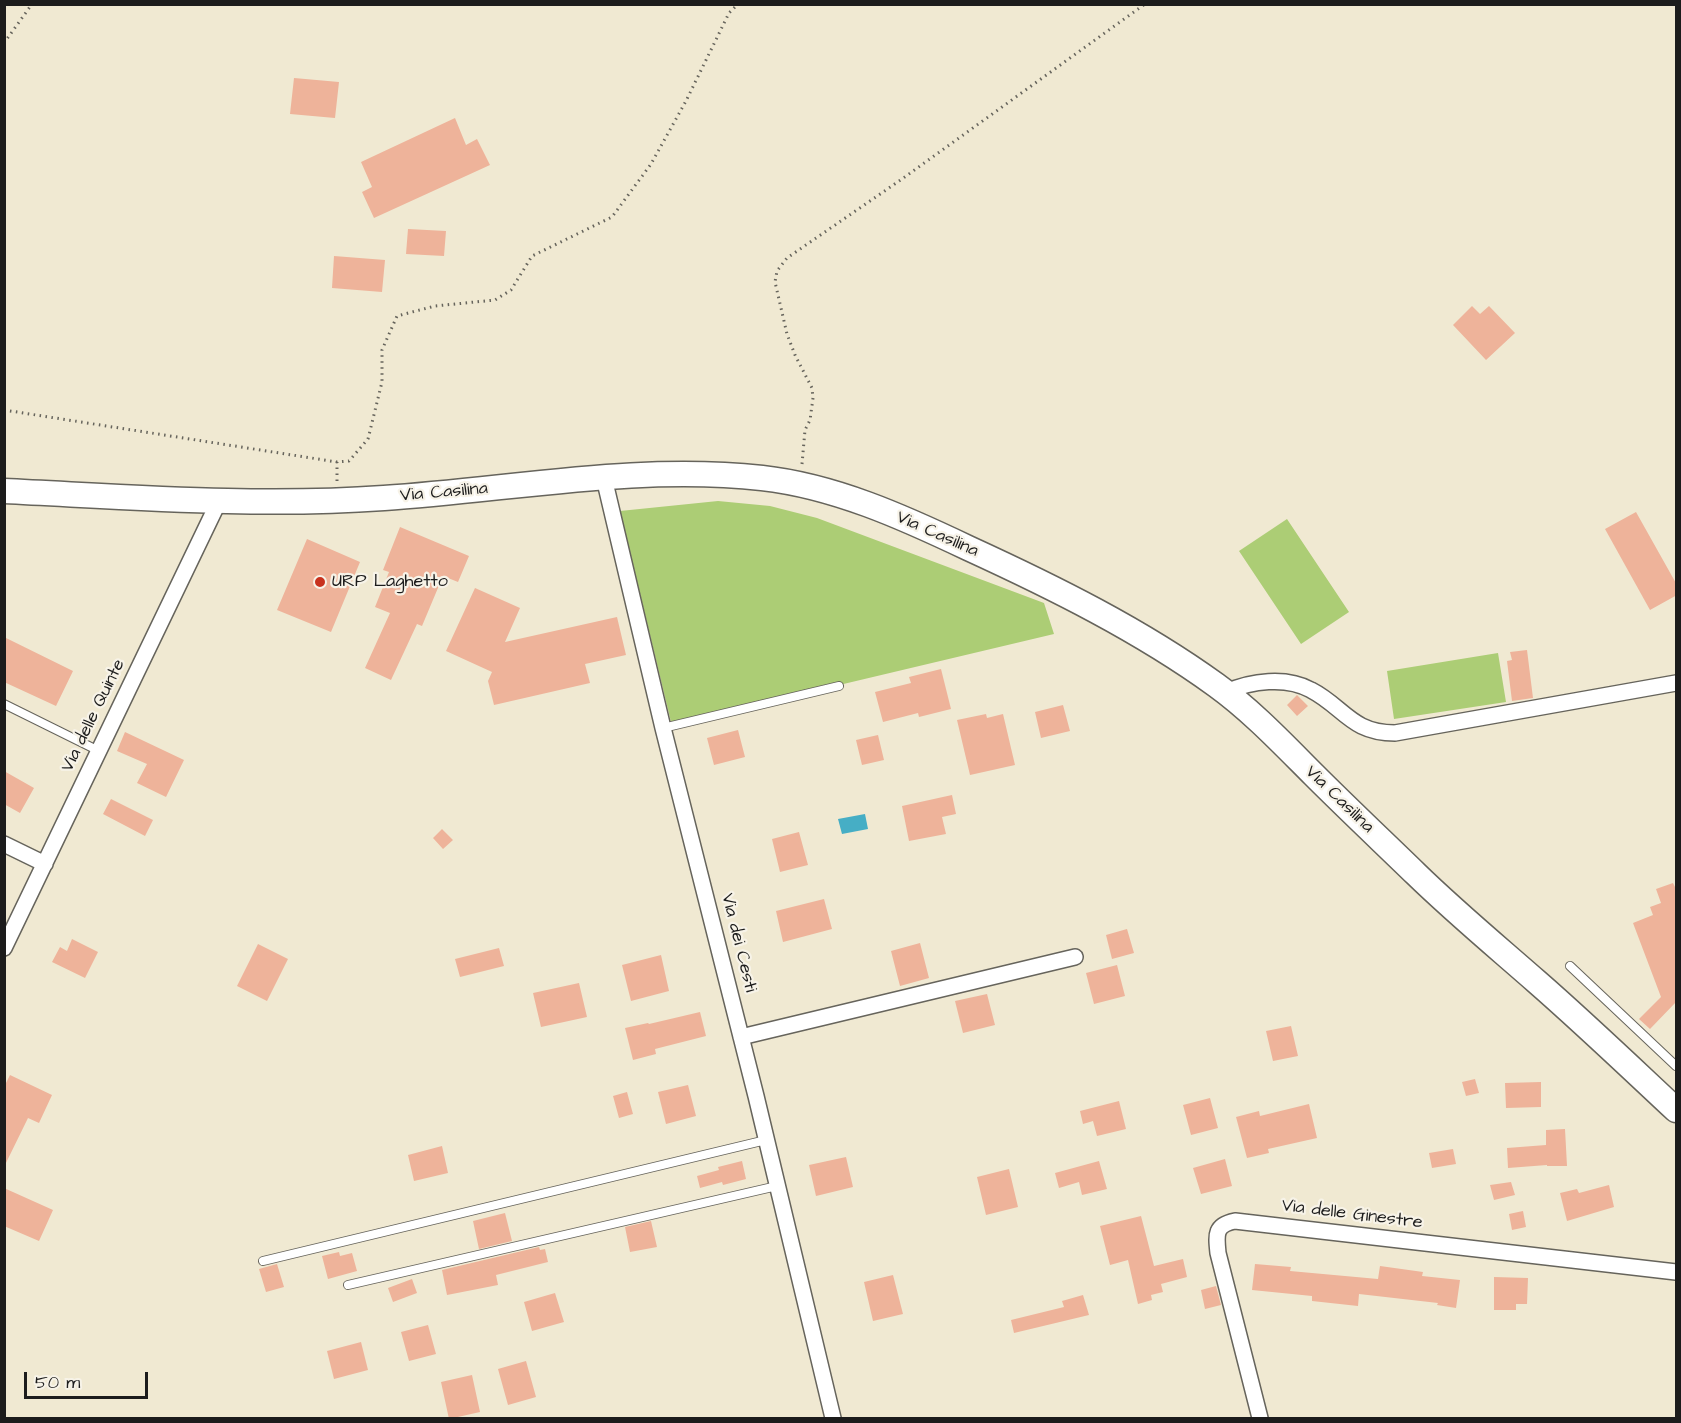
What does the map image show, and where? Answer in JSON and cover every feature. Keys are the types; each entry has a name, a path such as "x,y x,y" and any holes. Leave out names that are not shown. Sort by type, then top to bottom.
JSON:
{"main road":[{"name":"Via Casilina","path":"4,491 219,501 337,501 604,478 680,475 752,477 795,483 849,499 930,531 1041,583 1161,649 1226,693 1267,729 1430,888 1542,986 1677,1110"}],"street":[{"name":"Via dei Cesti","path":"604,478 832,1419"},
{"name":"Via delle Quinte","path":"4,948 219,501"},
{"path":"1226,693 1258,682 1292,683 1310,689 1362,727 1378,733 1395,733 1677,683"},
{"path":"4,844 45,864"},
{"path":"741,1037 1075,957"},
{"name":"Via delle Ginestre","path":"1260,1419 1218,1253 1217,1234 1220,1227 1226,1223 1235,1221 1677,1272"}],"lane":[{"path":"663,728 839,686"},
{"path":"4,704 99,751"},
{"path":"1570,966 1677,1066"},
{"path":"262,1261 766,1140"},
{"path":"348,1285 777,1186"}],"path":[{"path":"4,43 32,4"},
{"path":"4,410 337,462 349,461 368,440 382,382 382,350 397,316 435,306 495,300 511,290 532,256 612,218 651,164 686,101 729,13 738,4"},
{"path":"802,464 805,430 812,410 812,387 795,356 787,334 775,282 777,271 787,258 911,172 1144,4"},
{"path":"337,462 337,501"}],"green space":[{"path":"718,501 770,506 817,518 1044,603 1054,634 675,724 671,722 620,511"},
{"path":"1287,519 1349,612 1301,644 1239,551"},
{"path":"1498,653 1506,702 1394,719 1387,671"}],"water":[{"path":"865,814 868,829 842,834 838,819"}],"building":[{"path":"294,78 339,82 335,118 290,114"},
{"path":"455,118 466,145 477,139 490,165 374,218 362,192 372,187 361,162"},
{"path":"408,229 446,231 444,256 406,254"},
{"path":"334,256 385,260 382,292 332,288"},
{"path":"1472,306 1480,314 1489,306 1515,333 1486,360 1453,325"},
{"path":"1636,512 1677,585 1677,595 1650,610 1605,529"},
{"path":"400,527 469,556 458,582 443,576 422,626 417,624 391,680 365,668 390,613 375,607 389,572 383,570"},
{"name":"URP Laghetto","path":"307,539 360,562 331,632 277,610"},
{"path":"475,588 520,608 505,642 617,617 626,655 585,664 590,683 494,705 488,681 492,672 446,651"},
{"path":"4,637 73,671 56,706 4,682"},
{"path":"1527,650 1533,698 1512,701 1507,661 1512,660 1510,652"},
{"path":"941,669 951,709 919,717 918,713 883,722 875,692 911,683 909,677"},
{"path":"1297,695 1308,706 1297,716 1287,705"},
{"path":"1063,705 1070,731 1041,738 1035,712"},
{"path":"986,714 987,718 1003,714 1015,765 970,775 957,720"},
{"path":"738,730 745,757 714,765 707,738"},
{"path":"125,732 184,760 166,797 137,783 147,764 117,751"},
{"path":"878,735 884,760 862,765 856,740"},
{"path":"4,771 34,788 20,813 4,804"},
{"path":"952,795 956,814 942,817 946,834 909,841 902,806"},
{"path":"111,799 153,820 145,836 103,814"},
{"path":"442,829 453,840 443,849 433,838"},
{"path":"799,832 808,865 780,872 772,839"},
{"path":"1673,883 1677,891 1677,1001 1650,1029 1639,1019 1661,997 1633,923 1653,915 1650,907 1661,903 1656,889"},
{"path":"824,899 832,929 783,942 776,911"},
{"path":"1127,929 1134,953 1112,959 1106,935"},
{"path":"72,939 98,952 85,978 52,962 60,947 67,951"},
{"path":"920,943 929,978 900,986 891,951"},
{"path":"258,944 288,959 267,1001 237,986"},
{"path":"499,948 504,966 460,977 455,959"},
{"path":"661,955 669,991 631,1001 622,965"},
{"path":"1117,965 1125,996 1094,1004 1086,973"},
{"path":"579,983 587,1017 541,1027 533,993"},
{"path":"987,994 995,1025 963,1033 955,1001"},
{"path":"700,1012 706,1036 655,1049 656,1054 633,1060 625,1028"},
{"path":"1291,1026 1298,1056 1273,1061 1266,1031"},
{"path":"10,1075 52,1095 39,1123 28,1118 4,1167 4,1087"},
{"path":"1475,1079 1479,1093 1466,1096 1462,1082"},
{"path":"1541,1082 1541,1107 1506,1108 1505,1083"},
{"path":"688,1085 696,1116 666,1124 658,1092"},
{"path":"627,1092 633,1114 619,1118 613,1096"},
{"path":"1210,1098 1218,1128 1191,1135 1183,1105"},
{"path":"1119,1101 1126,1129 1097,1136 1093,1121 1083,1124 1080,1111"},
{"path":"1309,1104 1317,1138 1268,1149 1269,1153 1247,1158 1236,1117 1259,1111 1260,1116"},
{"path":"1565,1129 1567,1166 1508,1168 1507,1148 1546,1145 1546,1130"},
{"path":"442,1146 448,1173 414,1181 408,1155"},
{"path":"1453,1149 1456,1164 1432,1168 1429,1153"},
{"path":"846,1157 853,1187 816,1196 809,1165"},
{"path":"1225,1159 1232,1186 1201,1194 1193,1168"},
{"path":"742,1161 746,1179 700,1188 697,1176 719,1170 718,1167"},
{"path":"1099,1161 1107,1189 1082,1195 1079,1182 1059,1188 1055,1173"},
{"path":"1009,1169 1018,1207 986,1215 977,1177"},
{"path":"1511,1182 1515,1195 1494,1200 1490,1185"},
{"path":"1609,1185 1614,1207 1567,1221 1560,1193 1577,1189 1579,1193"},
{"path":"4,1188 53,1210 39,1241 4,1226"},
{"path":"1523,1211 1526,1227 1512,1230 1509,1214"},
{"path":"505,1213 512,1241 479,1249 473,1221"},
{"path":"1141,1216 1154,1266 1183,1259 1187,1277 1161,1284 1163,1292 1151,1295 1152,1300 1138,1304 1128,1260 1110,1265 1100,1226"},
{"path":"651,1221 657,1247 630,1252 625,1227"},
{"path":"539,1247 540,1250 545,1249 548,1262 496,1275 498,1285 447,1295 442,1270"},
{"path":"339,1252 340,1256 352,1253 357,1271 328,1279 322,1256"},
{"path":"277,1264 284,1287 266,1292 259,1269"},
{"path":"1255,1264 1291,1267 1290,1271 1378,1279 1380,1266 1423,1272 1422,1276 1460,1280 1456,1308 1437,1305 1438,1303 1359,1294 1358,1306 1312,1301 1312,1296 1252,1290"},
{"path":"893,1275 903,1314 873,1321 864,1282"},
{"path":"1494,1277 1528,1278 1527,1304 1516,1304 1516,1310 1494,1310"},
{"path":"412,1279 417,1293 393,1302 388,1288"},
{"path":"1216,1286 1221,1305 1205,1309 1201,1290"},
{"path":"555,1293 564,1322 532,1331 524,1302"},
{"path":"1083,1295 1089,1315 1014,1333 1011,1320 1064,1307 1062,1301"},
{"path":"428,1325 436,1354 409,1361 401,1332"},
{"path":"361,1342 368,1370 334,1379 327,1351"},
{"path":"526,1361 536,1397 508,1405 498,1369"},
{"path":"472,1375 480,1412 449,1419 441,1382"}],"place":[{"name":"URP Laghetto","path":"320,582"}]}
